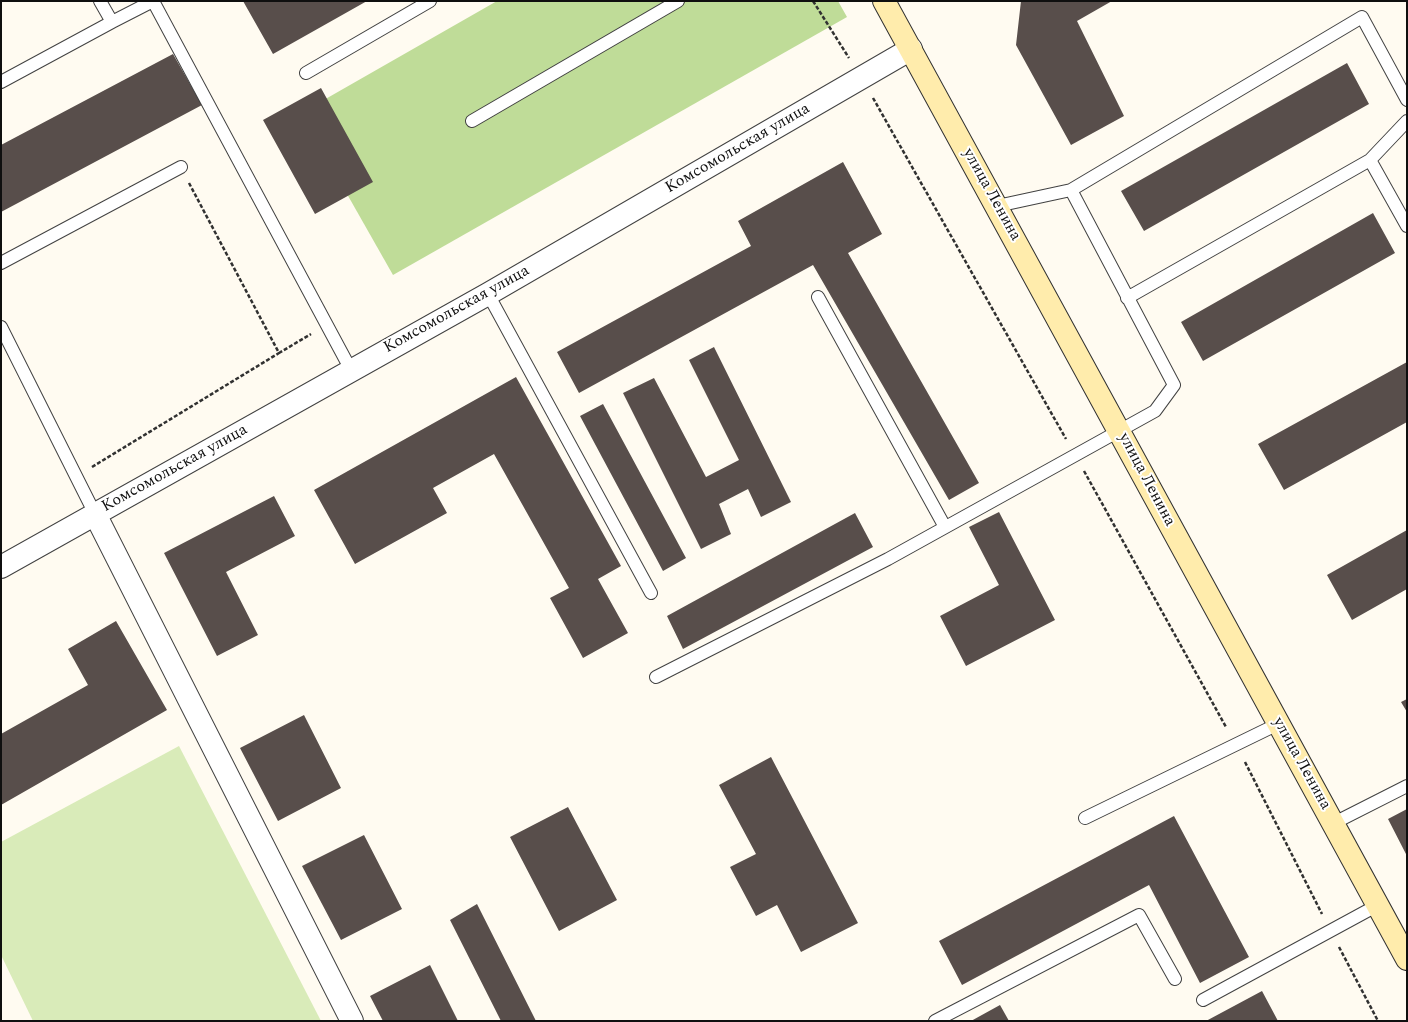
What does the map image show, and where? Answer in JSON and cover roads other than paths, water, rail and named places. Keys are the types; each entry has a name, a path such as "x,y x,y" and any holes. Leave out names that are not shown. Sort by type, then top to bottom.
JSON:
{"main road":[{"name":"улица Ленина","path":"884,1 1407,959"}],"street":[{"name":"Комсомольская улица","path":"1,567 488,294 911,49"},
{"path":"95,514 352,1021"}],"lane":[{"path":"100,1 112,22"},
{"path":"1,82 153,1 351,370"},
{"path":"306,73 430,1"},
{"path":"472,120 678,1"},
{"path":"997,206 1071,190 1362,17 1407,100"},
{"path":"1127,298 1370,160 1407,121"},
{"path":"1370,160 1407,226"},
{"path":"1,263 180,167"},
{"path":"656,677 888,559 1155,411 1174,385 1071,190"},
{"path":"488,294 651,593"},
{"path":"818,297 945,527"},
{"path":"1,327 95,514"},
{"path":"1085,818 1278,724"},
{"path":"1334,823 1407,786"},
{"path":"1203,1000 1378,905"},
{"path":"935,1021 1139,915 1175,979"}]}
